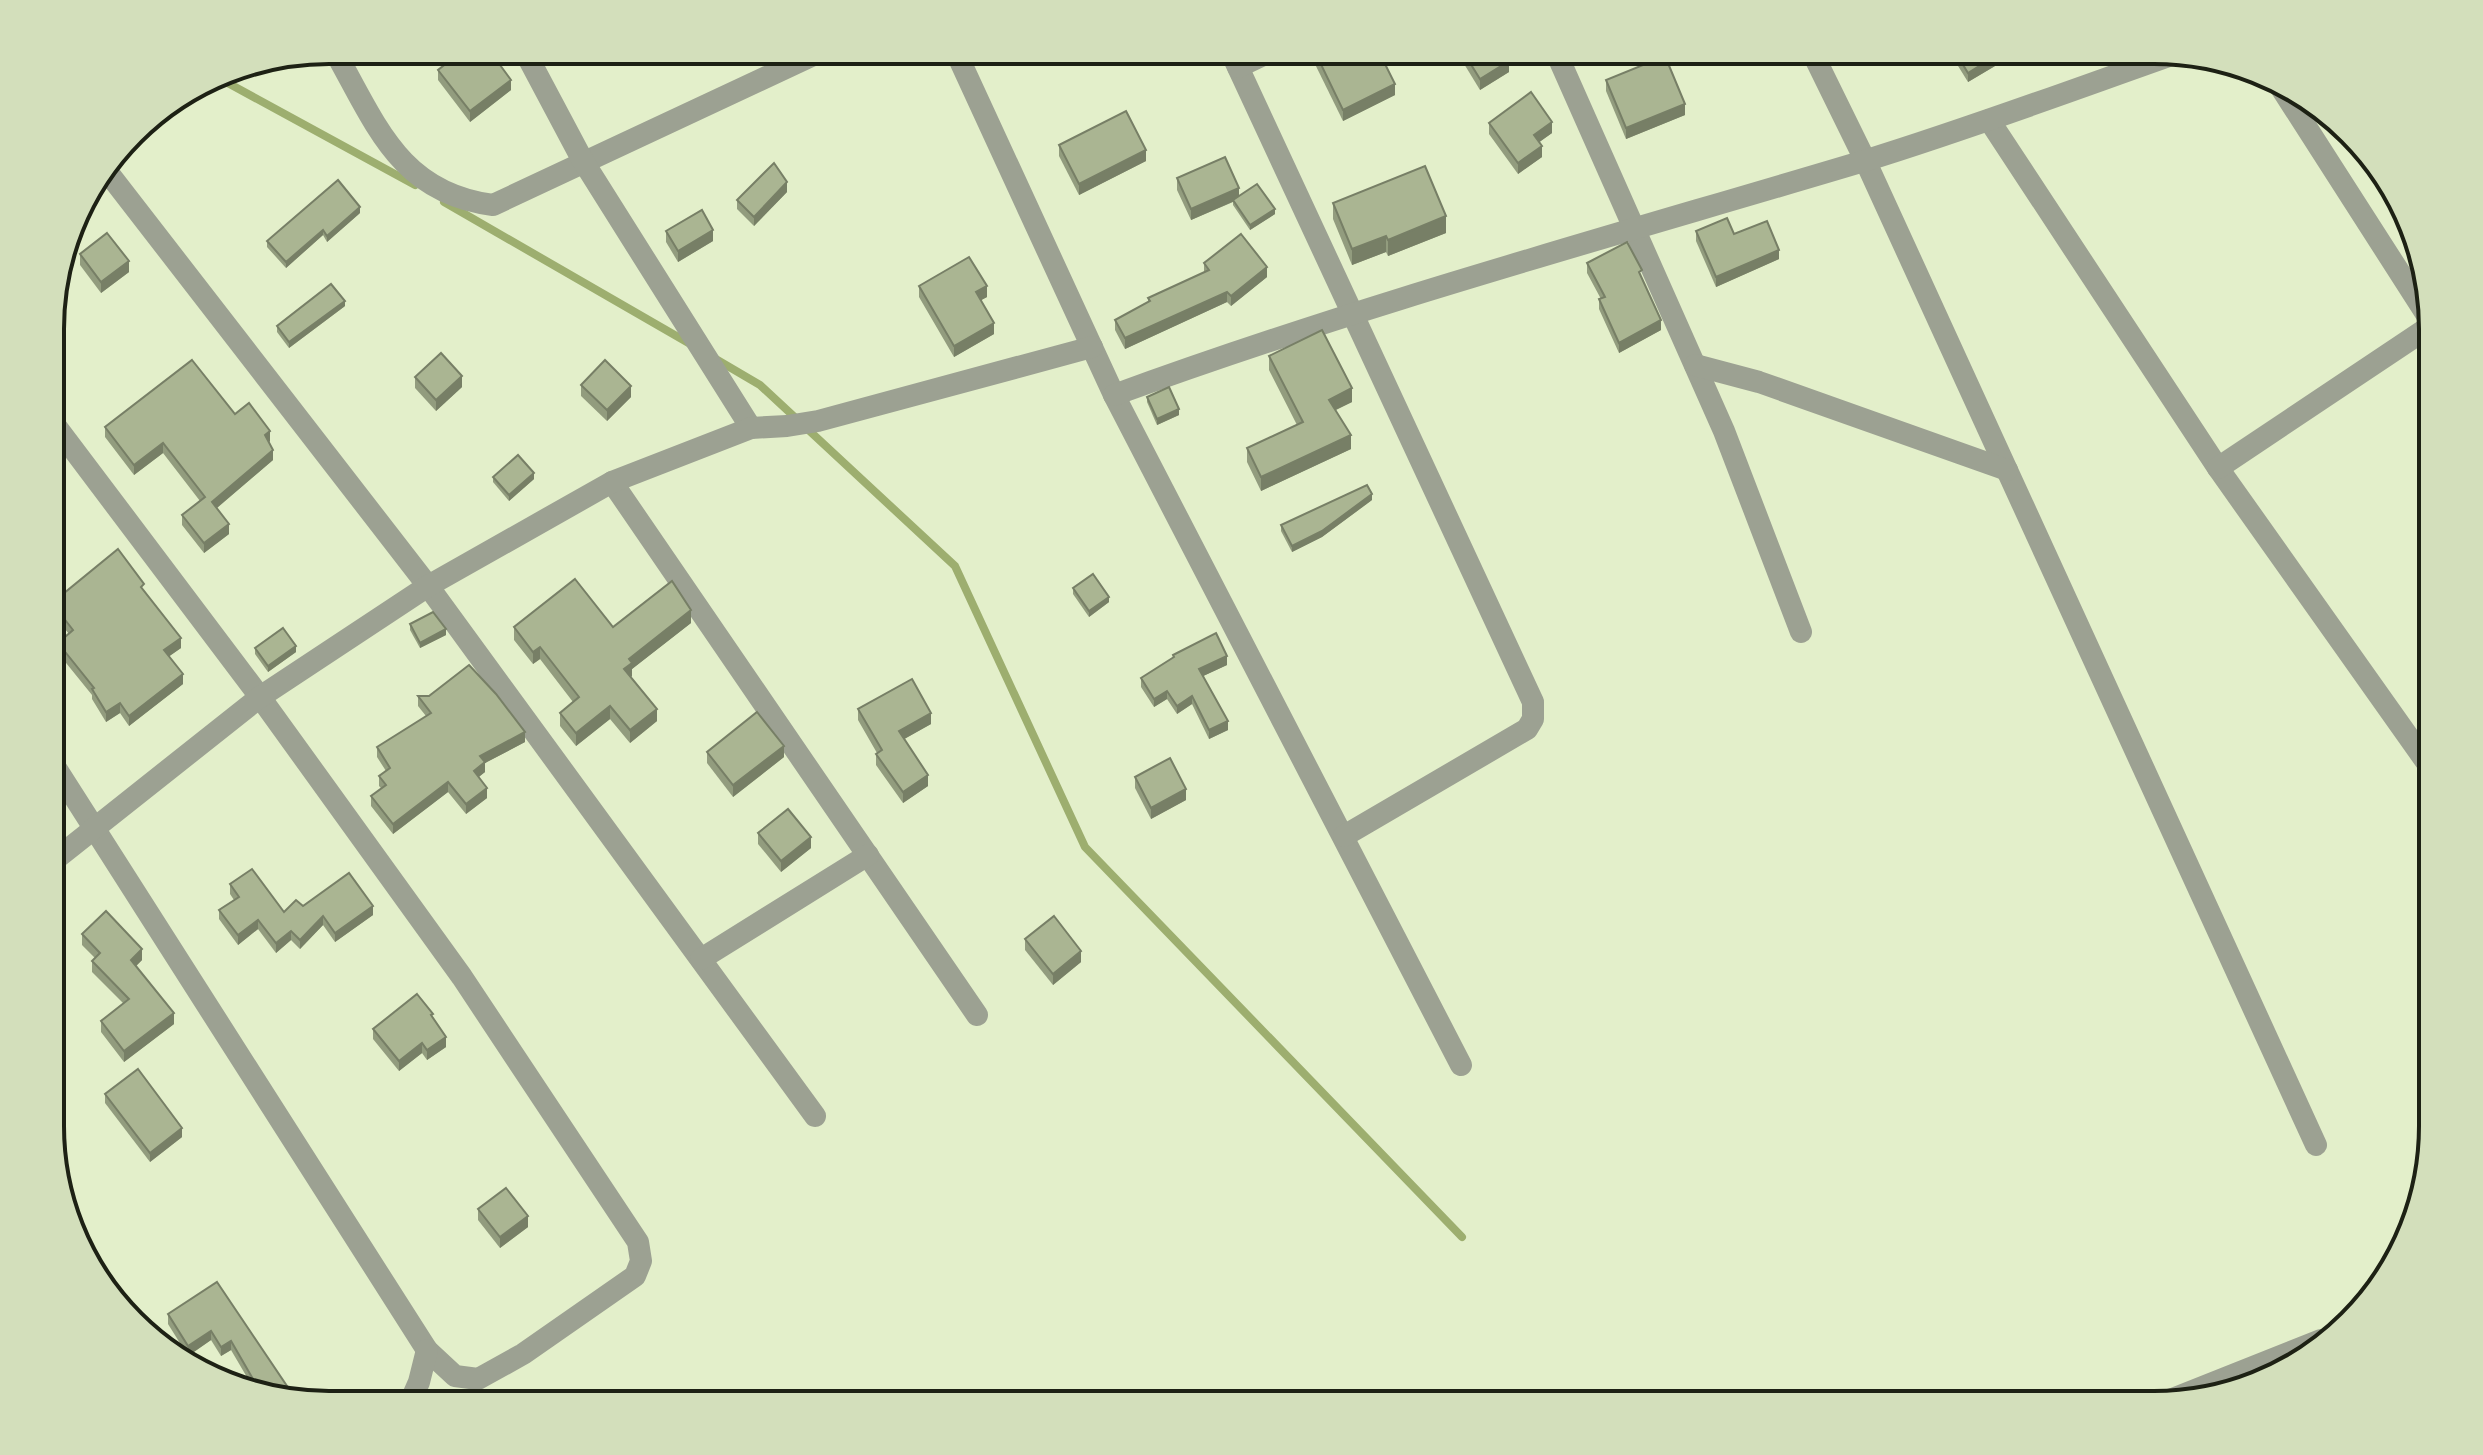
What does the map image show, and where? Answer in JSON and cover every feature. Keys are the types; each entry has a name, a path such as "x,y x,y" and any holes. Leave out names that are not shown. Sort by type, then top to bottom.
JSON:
{"street":[{"path":"342,64 387,143 410,170 441,191 466,201 493,205 794,64"},
{"path":"531,64 583,161 751,428"},
{"path":"961,64 1114,395 1461,1065"},
{"path":"1236,64 1533,702 1533,719 1527,729 1344,836"},
{"path":"1561,64 1724,431 1801,632"},
{"path":"1818,64 1865,160 2316,1145"},
{"path":"1114,395 1234,351 1353,313 1865,160 2147,64"},
{"path":"2291,103 2417,301"},
{"path":"1989,120 2218,468 2418,750"},
{"path":"112,178 428,586 815,1116"},
{"path":"2218,468 2418,333"},
{"path":"64,853 260,697 428,586 612,482 751,428 818,421 1092,347"},
{"path":"1695,365 1800,396 2007,470"},
{"path":"64,437 260,697 462,977 638,1242 641,1261 635,1276 523,1354 478,1379 455,1376 427,1350 64,780"},
{"path":"612,482 977,1015"},
{"path":"701,959 868,855"},
{"path":"415,1391 427,1350"},
{"path":"2206,1386 2291,1352"}],"building":[{"path":"446,64 499,64 511,80 470,111 438,70"},
{"path":"1321,64 1385,64 1395,84 1343,110"},
{"path":"1471,64 1504,64 1480,79"},
{"path":"1645,64 1668,64 1685,104 1626,128 1606,80"},
{"path":"1963,64 1982,64 1968,73"},
{"path":"1531,92 1552,122 1534,135 1542,146 1518,163 1489,123"},
{"path":"1126,111 1146,150 1079,184 1059,145"},
{"path":"1225,157 1239,188 1191,209 1177,178"},
{"path":"774,163 787,182 754,217 737,200"},
{"path":"1425,166 1446,216 1388,240 1386,236 1352,249 1333,203"},
{"path":"338,180 360,207 327,236 323,230 286,262 267,241"},
{"path":"1257,184 1275,209 1250,225 1233,200"},
{"path":"702,210 713,230 678,251 666,231"},
{"path":"1727,218 1734,234 1767,221 1779,250 1716,277 1696,231"},
{"path":"107,233 129,261 101,282 80,254"},
{"path":"1241,234 1267,267 1231,296 1227,292 1125,338 1115,320 1150,301 1148,298 1209,270 1204,263"},
{"path":"1627,242 1642,270 1639,272 1661,320 1619,343 1599,299 1605,297 1587,263"},
{"path":"969,257 987,286 976,292 994,323 954,346 919,286"},
{"path":"331,284 345,301 289,342 277,326"},
{"path":"1322,330 1352,388 1329,400 1351,435 1261,477 1247,448 1303,422 1269,356"},
{"path":"441,353 462,376 436,400 415,377"},
{"path":"192,360 235,414 249,403 270,431 265,435 273,450 212,502 229,524 204,543 182,515 205,497 163,443 134,465 105,427"},
{"path":"605,360 631,386 607,410 581,385"},
{"path":"1169,387 1179,409 1157,419 1147,397"},
{"path":"518,455 534,473 509,495 493,477"},
{"path":"1367,485 1372,494 1322,531 1292,546 1281,525"},
{"path":"118,549 144,584 141,587 181,638 164,650 183,674 129,716 120,703 106,712 94,688 64,650 64,638 73,630 64,618 64,593"},
{"path":"1093,574 1109,597 1089,611 1073,588"},
{"path":"575,579 613,627 672,581 691,610 629,659 632,663 624,669 657,709 630,730 610,706 576,733 560,713 579,697 540,647 533,652 514,627"},
{"path":"433,612 446,629 420,643 410,624"},
{"path":"283,628 296,646 268,666 255,648"},
{"path":"1216,633 1227,656 1199,669 1228,721 1209,730 1192,696 1177,706 1167,691 1154,699 1141,678 1173,655"},
{"path":"469,665 525,732 480,756 485,762 474,771 487,788 466,804 448,782 393,824 371,796 386,785 379,776 390,768 377,747 431,713 418,696 429,696"},
{"path":"912,679 931,713 899,731 928,775 903,792 876,754 882,750 858,709"},
{"path":"757,712 784,746 733,785 707,752"},
{"path":"1170,758 1186,789 1151,808 1135,777"},
{"path":"788,809 811,837 781,861 758,833"},
{"path":"252,869 284,912 296,900 303,906 349,873 373,906 335,933 323,916 300,940 291,931 276,943 258,920 238,935 219,910 239,897 230,884"},
{"path":"106,911 142,949 131,960 174,1013 124,1051 101,1021 129,999 92,961 100,953 82,934"},
{"path":"1054,916 1081,951 1053,974 1025,939"},
{"path":"417,994 446,1037 427,1050 422,1043 399,1061 373,1029"},
{"path":"138,1069 182,1128 150,1153 105,1094"},
{"path":"506,1188 528,1216 500,1237 478,1209"},
{"path":"217,1282 288,1388 253,1379 231,1341 221,1347 211,1331 188,1346 168,1314"}],"waterway":[{"path":"229,84 415,185"},
{"path":"444,202 692,345"},
{"path":"714,358 760,385 955,566 1085,847 1462,1237"}]}
